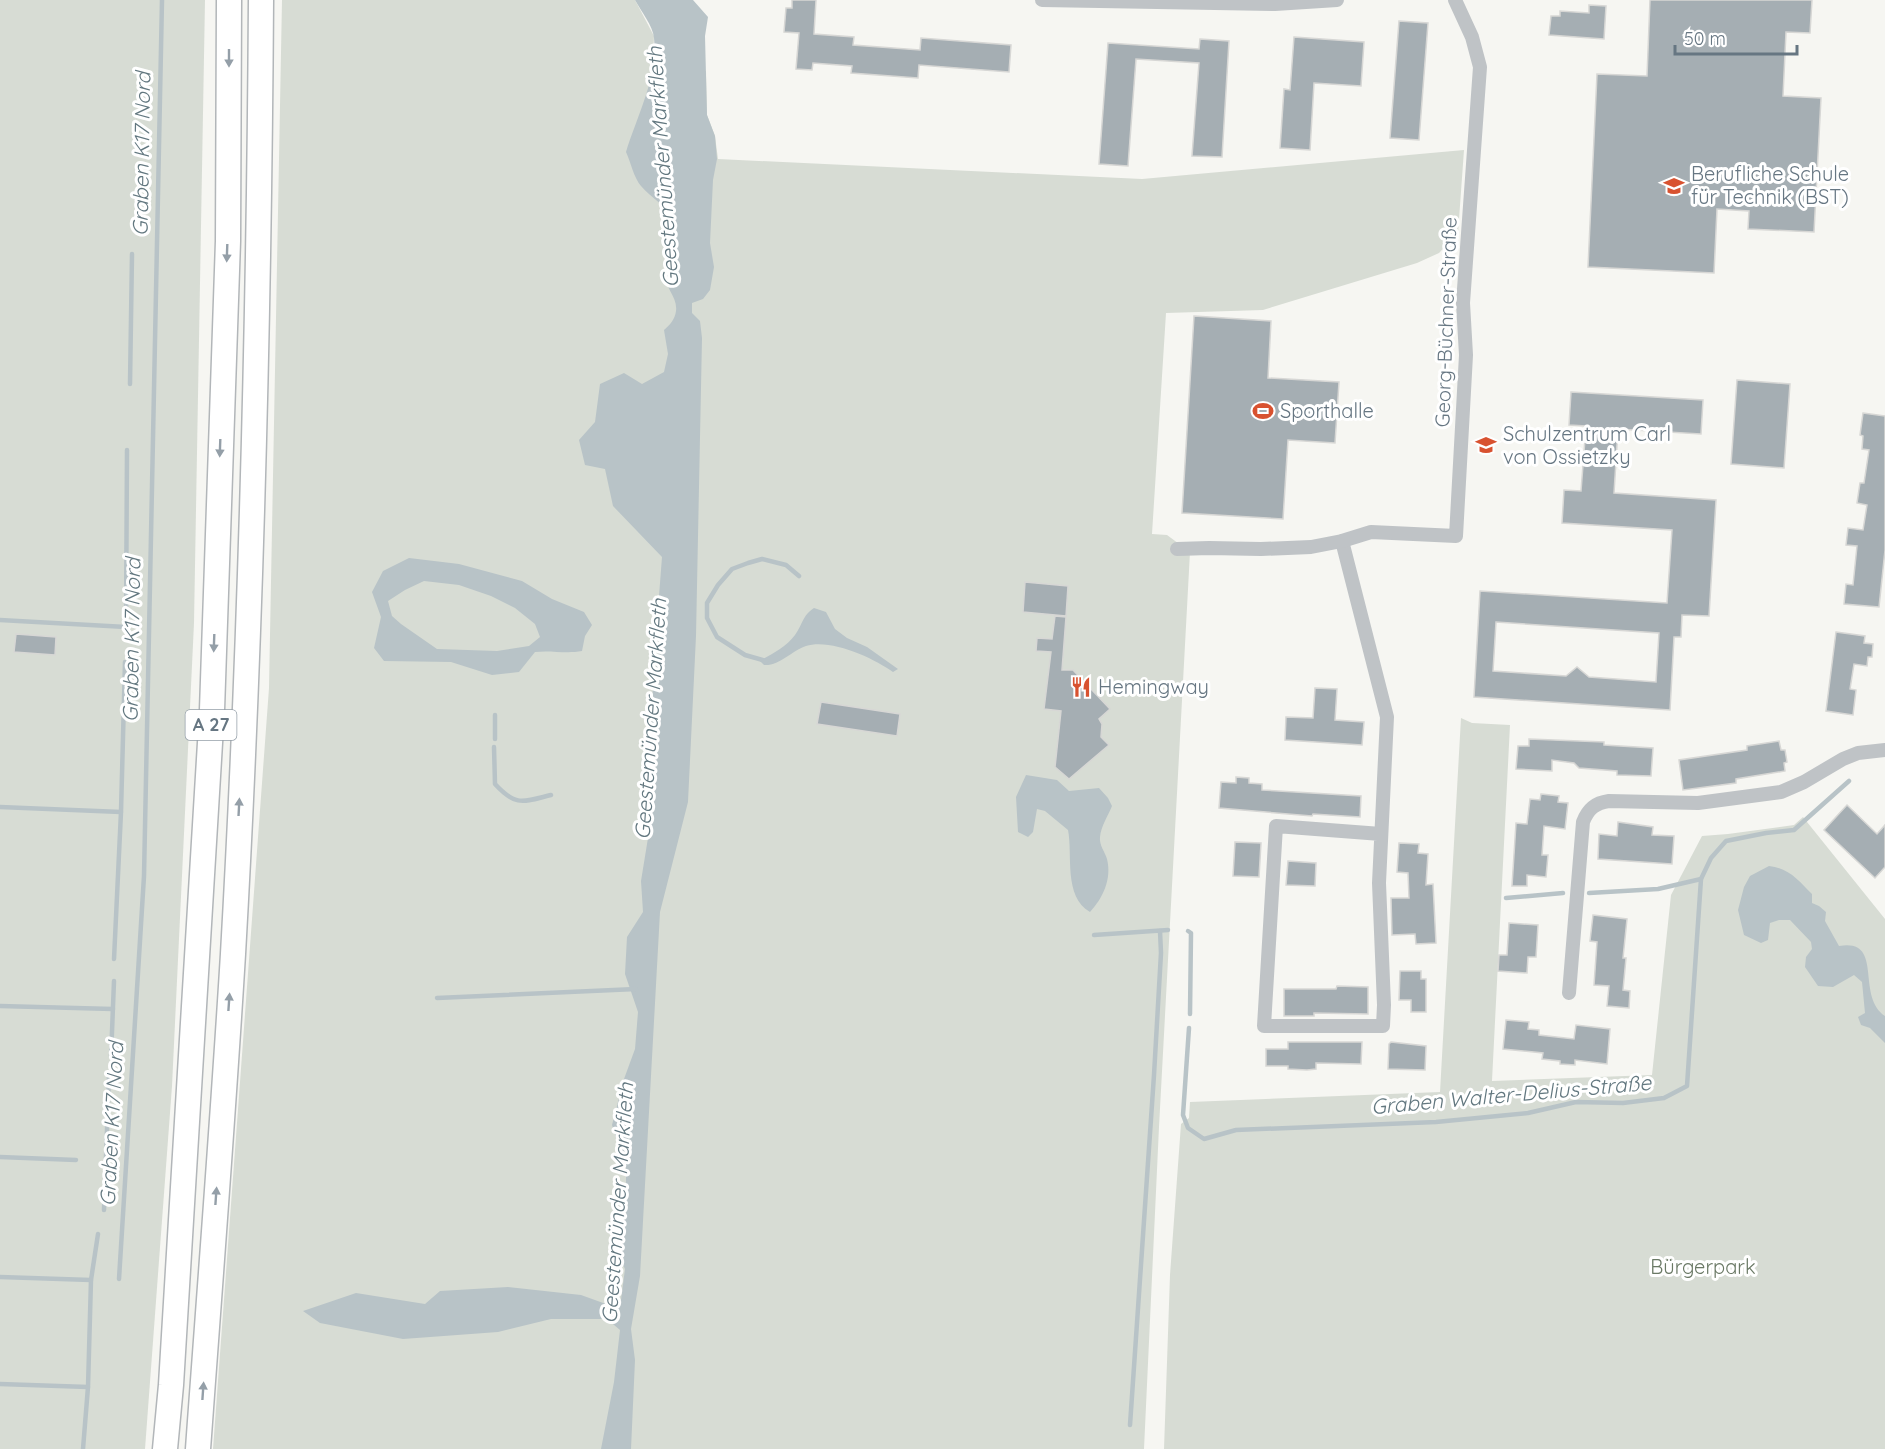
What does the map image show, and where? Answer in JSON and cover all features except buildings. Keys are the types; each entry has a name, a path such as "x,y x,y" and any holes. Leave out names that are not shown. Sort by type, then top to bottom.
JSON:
{"highway":[{"name":"A 27","path":"165,1449 212,710 228,241 229,0"},
{"name":"A 27","path":"198,1449 233,953 248,604 260,138 261,0"}],"street":[{"path":"1042,0 1275,4 1337,0"},
{"name":"Georg-Büchner-Straße","path":"1177,549 1301,547 1371,532 1456,536 1466,355 1463,303 1480,67 1472,37 1455,0"},
{"path":"1342,540 1387,717 1379,883 1383,1026 1264,1026 1276,826 1381,834"},
{"path":"1569,993 1583,822 1585,815 1594,805 1609,801 1698,803 1781,792 1804,782 1843,759 1858,753 1885,750"}],"green space":[{"path":"0,0 205,0 194,623 172,1086 145,1449 0,1449"},
{"path":"282,0 635,0 654,36 653,64 706,71 707,115 715,136 718,159 1142,179 1464,150 1458,233 1439,253 1417,263 1263,310 1166,313 1152,534 1167,535 1190,552 1144,1449 213,1449 269,688","holes":["1049,669 1073,670 1110,709 1099,719 1098,734 1108,745 1069,779 1055,767 1061,711"]},
{"name":"Bürgerpark","path":"1461,718 1472,723 1510,725 1492,1081 1652,1075 1671,895 1702,836 1794,825 1803,817 1885,919 1885,1449 1164,1449 1170,1275 1181,1124 1189,1118 1190,1102 1440,1092"}],"water":[{"name":"Geestemünder Markfleth","path":"635,0 693,0 708,17 705,36 707,115 715,136 717,159 713,180 710,243 714,267 710,290 703,299 692,303 692,313 700,321 702,338 696,636 688,802 660,912 640,1276 631,1329 635,1360 631,1449 601,1449 614,1382 620,1330 607,1319 551,1319 498,1332 403,1339 320,1323 303,1311 356,1293 425,1304 440,1291 508,1287 581,1295 606,1304 621,1300 625,1269 615,1249 626,1214 626,1168 612,1125 624,1079 635,1049 638,1012 625,974 627,937 643,912 641,881 654,801 650,758 653,682 666,615 659,596 662,557 613,506 605,469 585,465 579,440 595,422 600,384 624,373 642,384 664,372 668,354 664,330 672,322 676,311 665,272 676,239 676,226 666,210 639,183 626,152 650,82 654,53 654,38 651,29"},
{"path":"409,558 459,564 522,581 552,599 584,612 592,625 585,636 582,651 535,652 519,672 492,675 451,662 384,661 374,648 381,617 372,592 383,571","holes":["424,581 459,585 491,596 515,608 535,624 540,637 529,646 497,651 437,649 392,616 388,601"]},
{"path":"814,608 826,612 835,629 847,638 867,647 898,669 893,672 851,651 816,644 801,648 780,661 764,665 760,661 779,650 791,639 805,617"},
{"path":"1026,775 1057,780 1069,791 1099,788 1112,806 1100,837 1100,843 1107,859 1107,881 1099,901 1090,912 1082,905 1072,886 1068,830 1045,811 1037,809 1033,832 1028,837 1018,832 1016,797"},
{"path":"1769,866 1788,872 1812,894 1812,903 1826,912 1825,921 1839,946 1853,946 1861,951 1866,959 1876,1007 1885,1016 1885,1043 1870,1028 1861,1025 1858,1017 1865,1013 1862,982 1854,975 1833,987 1818,986 1805,967 1806,957 1812,949 1811,942 1790,920 1770,923 1768,940 1761,943 1744,935 1738,910 1744,887 1750,876"}],"waterway":[{"name":"Graben K17 Nord","path":"119,1279 144,876 162,0"},
{"path":"130,384 132,254"},
{"path":"0,620 126,627 127,450"},
{"path":"766,661 745,655 717,637 707,618 707,603 718,585 732,569 748,563 762,559 786,565 799,576"},
{"path":"0,807 121,812 125,662"},
{"path":"495,715 495,739"},
{"path":"494,747 495,784 502,791 520,801 551,795"},
{"name":"Graben Walter-Delius-Straße","path":"1189,1028 1183,1115 1188,1128 1204,1139 1236,1130 1436,1122 1528,1113 1576,1102 1623,1103 1664,1098 1687,1086 1701,879 1711,858 1726,841 1794,830 1849,781"},
{"path":"114,959 121,812"},
{"path":"1589,893 1658,889 1701,879"},
{"path":"1506,898 1563,893"},
{"name":"Graben Walter-Delius-Straße","path":"1094,935 1168,930"},
{"path":"1130,1425 1154,1075 1161,953 1160,931"},
{"name":"Graben Walter-Delius-Straße","path":"1188,931 1191,933 1190,1014"},
{"path":"111,1057 114,981"},
{"path":"437,998 636,989"},
{"path":"0,1006 113,1009"},
{"path":"104,1210 109,1077"},
{"path":"0,1157 76,1160"},
{"path":"83,1449 88,1387 91,1280 98,1234"},
{"path":"0,1277 91,1280"},
{"path":"0,1384 88,1387"}],"place":[{"name":"Berufliche Schule für Technik (BST)","path":"1674,186"},
{"name":"Sporthalle","path":"1263,411"},
{"name":"Schulzentrum Carl von Ossietzky","path":"1486,445"},
{"name":"Hemingway","path":"1081,687"}]}
